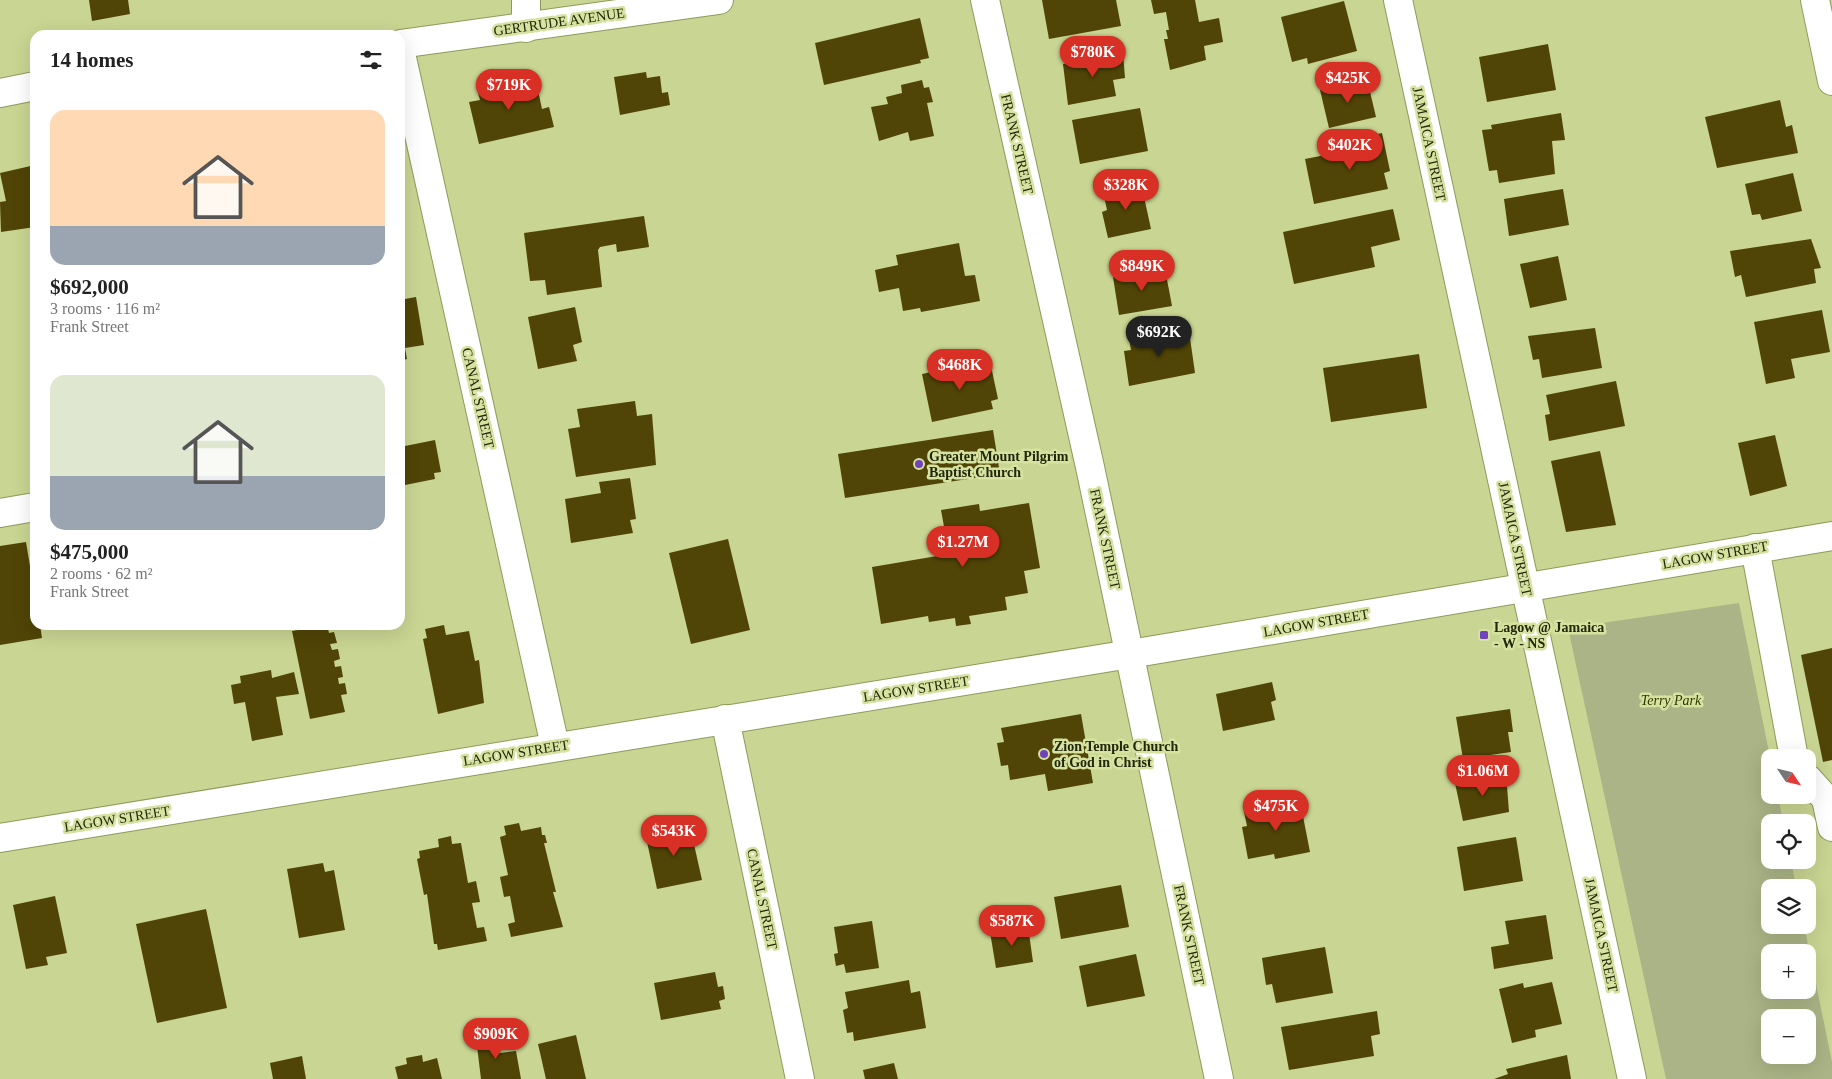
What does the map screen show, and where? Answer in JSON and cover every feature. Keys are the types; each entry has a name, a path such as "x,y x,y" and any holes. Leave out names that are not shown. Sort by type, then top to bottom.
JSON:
{"street":[{"path":"526,0 526,28"},
{"name":"GERTRUDE AVENUE","path":"405,43 719,0"},
{"name":"FRANK STREET","path":"985,0 1130,654 1219,1079"},
{"name":"JAMAICA STREET","path":"1398,0 1632,1079"},
{"path":"1815,0 1832,81"},
{"name":"CANAL STREET","path":"405,71 556,746"},
{"path":"0,92 30,87"},
{"path":"0,513 30,508"},
{"name":"LAGOW STREET","path":"0,838 1130,654 1832,536"},
{"path":"1755,548 1792,749"},
{"name":"CANAL STREET","path":"725,719 800,1079"},
{"path":"1816,787 1826,799 1832,827"}],"green space":[{"name":"Terry Park","path":"1739,603 1768,749 1761,749 1761,804 1780,804 1782,814 1761,814 1761,869 1793,869 1795,879 1761,879 1761,934 1806,934 1808,944 1761,944 1761,999 1816,999 1816,984 1832,1062 1832,1079 1666,1079 1568,628"}],"building":[{"path":"89,0 128,0 130,14 92,21"},
{"path":"1042,0 1116,0 1121,26 1049,39"},
{"path":"1151,0 1195,0 1199,22 1219,18 1223,42 1204,46 1206,60 1170,70 1164,39 1168,39 1166,30 1169,30 1166,12 1154,14"},
{"path":"1344,1 1357,51 1308,64 1307,58 1292,62 1281,17"},
{"path":"920,18 929,58 920,60 921,63 824,85 815,43"},
{"path":"1548,44 1556,90 1487,102 1479,57"},
{"path":"1123,52 1125,78 1113,80 1116,96 1068,105 1063,64"},
{"path":"646,72 647,78 660,76 662,93 668,92 670,105 620,115 614,77"},
{"path":"535,76 542,109 549,107 554,127 479,144 469,102 480,100 477,89"},
{"path":"1367,79 1376,117 1329,128 1320,90"},
{"path":"922,80 924,88 929,87 933,102 927,103 934,136 910,141 908,132 879,141 871,107 888,104 886,97 902,93 901,85"},
{"path":"1780,100 1786,127 1792,125 1798,153 1717,168 1705,117"},
{"path":"1140,108 1148,151 1080,164 1072,120"},
{"path":"1561,113 1565,140 1552,141 1555,174 1499,183 1497,170 1489,171 1482,130 1492,129 1491,125"},
{"path":"1382,133 1390,171 1384,173 1388,189 1314,204 1305,159 1361,148 1359,138"},
{"path":"30,166 30,228 1,232 0,202 6,201 0,173"},
{"path":"1793,173 1802,211 1762,220 1760,214 1752,215 1745,184"},
{"path":"1141,183 1151,229 1108,238 1102,212 1107,210 1103,192"},
{"path":"1563,189 1569,225 1509,236 1504,199"},
{"path":"1393,209 1400,240 1371,247 1375,267 1294,284 1283,232"},
{"path":"644,216 649,247 617,252 616,244 600,247 598,250 602,287 547,295 545,280 530,281 524,233"},
{"path":"1811,239 1821,268 1814,269 1816,283 1746,297 1741,275 1735,277 1730,251"},
{"path":"959,243 965,276 975,275 980,301 921,312 920,308 903,311 899,288 879,292 875,270 898,265 896,255"},
{"path":"1558,256 1567,300 1530,308 1520,264"},
{"path":"1165,269 1172,306 1119,315 1113,277"},
{"path":"416,297 424,345 405,348 405,299"},
{"path":"575,307 582,342 573,345 577,361 538,369 528,317"},
{"path":"1822,310 1830,352 1791,359 1795,378 1766,384 1754,322"},
{"path":"1595,328 1602,368 1542,378 1539,359 1533,360 1528,336"},
{"path":"1189,331 1195,373 1129,386 1124,351 1131,350 1129,339"},
{"path":"1419,354 1427,408 1331,422 1323,368"},
{"path":"982,361 984,367 991,366 998,399 991,401 993,409 932,422 922,374"},
{"path":"1616,381 1625,426 1549,441 1545,415 1550,414 1546,395"},
{"path":"635,401 637,416 652,414 656,465 576,477 568,429 580,427 577,409"},
{"name":"Greater Mount Pilgrim Baptist Church","path":"993,430 1000,474 845,498 838,454"},
{"path":"1775,435 1787,486 1750,496 1738,443"},
{"path":"435,440 441,472 434,473 435,479 405,485 405,446"},
{"path":"1600,451 1616,525 1566,532 1551,461"},
{"path":"630,478 636,519 630,520 633,533 571,543 565,499 601,493 599,482"},
{"path":"1029,503 1040,568 1024,571 1028,593 1005,597 1007,610 969,616 971,624 956,626 955,618 929,622 928,616 881,624 872,567 949,554 941,510 979,504 980,511"},
{"path":"728,539 750,630 691,644 669,553"},
{"path":"26,542 30,566 30,630 41,630 42,638 0,645 0,546"},
{"path":"444,625 446,635 469,631 475,661 479,660 484,703 438,714 423,639 427,638 425,629"},
{"path":"328,630 329,633 334,632 337,643 330,644 332,650 338,649 340,659 334,661 335,667 341,666 343,677 338,678 339,684 345,683 347,694 341,695 345,712 310,719 292,631"},
{"path":"1832,648 1832,760 1823,762 1801,655"},
{"path":"271,670 272,678 294,672 299,694 276,697 283,735 252,741 245,702 234,704 231,685 241,683 240,676"},
{"path":"1272,682 1276,700 1271,702 1275,720 1223,731 1216,694"},
{"path":"1510,709 1513,732 1508,732 1511,752 1463,759 1456,717"},
{"name":"Zion Temple Church of God in Christ","path":"1081,714 1093,783 1048,791 1045,774 1010,780 1008,765 1001,766 997,743 1004,742 1001,728"},
{"path":"1506,773 1509,812 1463,821 1455,783"},
{"path":"1300,801 1310,852 1275,859 1274,854 1248,859 1242,827 1247,826 1244,812"},
{"path":"689,822 702,880 657,889 646,837 669,832 667,827"},
{"path":"519,823 521,831 541,827 542,835 545,835 547,843 544,843 556,892 553,892 563,927 511,937 508,924 515,922 510,896 504,897 500,877 508,875 500,837 506,835 504,826"},
{"path":"451,836 452,844 461,843 468,883 476,881 480,902 472,903 477,928 484,927 487,941 438,950 437,944 434,944 427,894 424,895 417,859 420,858 419,851 439,847 438,839"},
{"path":"1516,837 1523,881 1464,891 1457,847"},
{"path":"323,863 325,872 334,870 345,930 299,938 287,869"},
{"path":"1121,885 1129,927 1061,939 1054,897"},
{"path":"55,896 67,953 46,957 48,965 26,969 13,905"},
{"path":"206,909 227,1008 157,1023 136,924"},
{"path":"1546,915 1553,959 1494,969 1491,947 1509,944 1505,921"},
{"path":"872,921 879,968 846,973 844,964 836,966 834,954 838,953 834,927"},
{"path":"1028,926 1033,962 996,968 990,932"},
{"path":"1325,947 1333,993 1276,1003 1272,984 1266,985 1262,958"},
{"path":"1136,954 1145,996 1087,1007 1079,966"},
{"path":"715,972 718,987 723,986 725,999 719,1001 721,1009 661,1020 654,983"},
{"path":"909,980 911,993 920,991 926,1028 854,1041 853,1032 847,1033 843,1010 848,1008 845,992"},
{"path":"1552,982 1562,1024 1535,1030 1536,1037 1512,1043 1499,989 1523,983 1524,988"},
{"path":"1377,1011 1380,1034 1371,1036 1374,1056 1289,1070 1281,1027"},
{"path":"497,1035 500,1053 516,1051 521,1079 481,1079 476,1038"},
{"path":"576,1035 586,1079 546,1079 538,1044"},
{"path":"422,1055 423,1062 437,1058 442,1079 398,1079 395,1067 407,1064 406,1058"},
{"path":"1567,1055 1571,1079 1494,1079 1508,1074 1506,1069"},
{"path":"302,1056 306,1079 273,1079 270,1063"},
{"path":"894,1063 898,1079 865,1079 863,1070"}],"place":[{"name":"Greater Mount Pilgrim Baptist Church","path":"919,464"},
{"name":"Lagow @ Jamaica - W - NS","path":"1484,635"},
{"name":"Zion Temple Church of God in Christ","path":"1044,754"}]}
